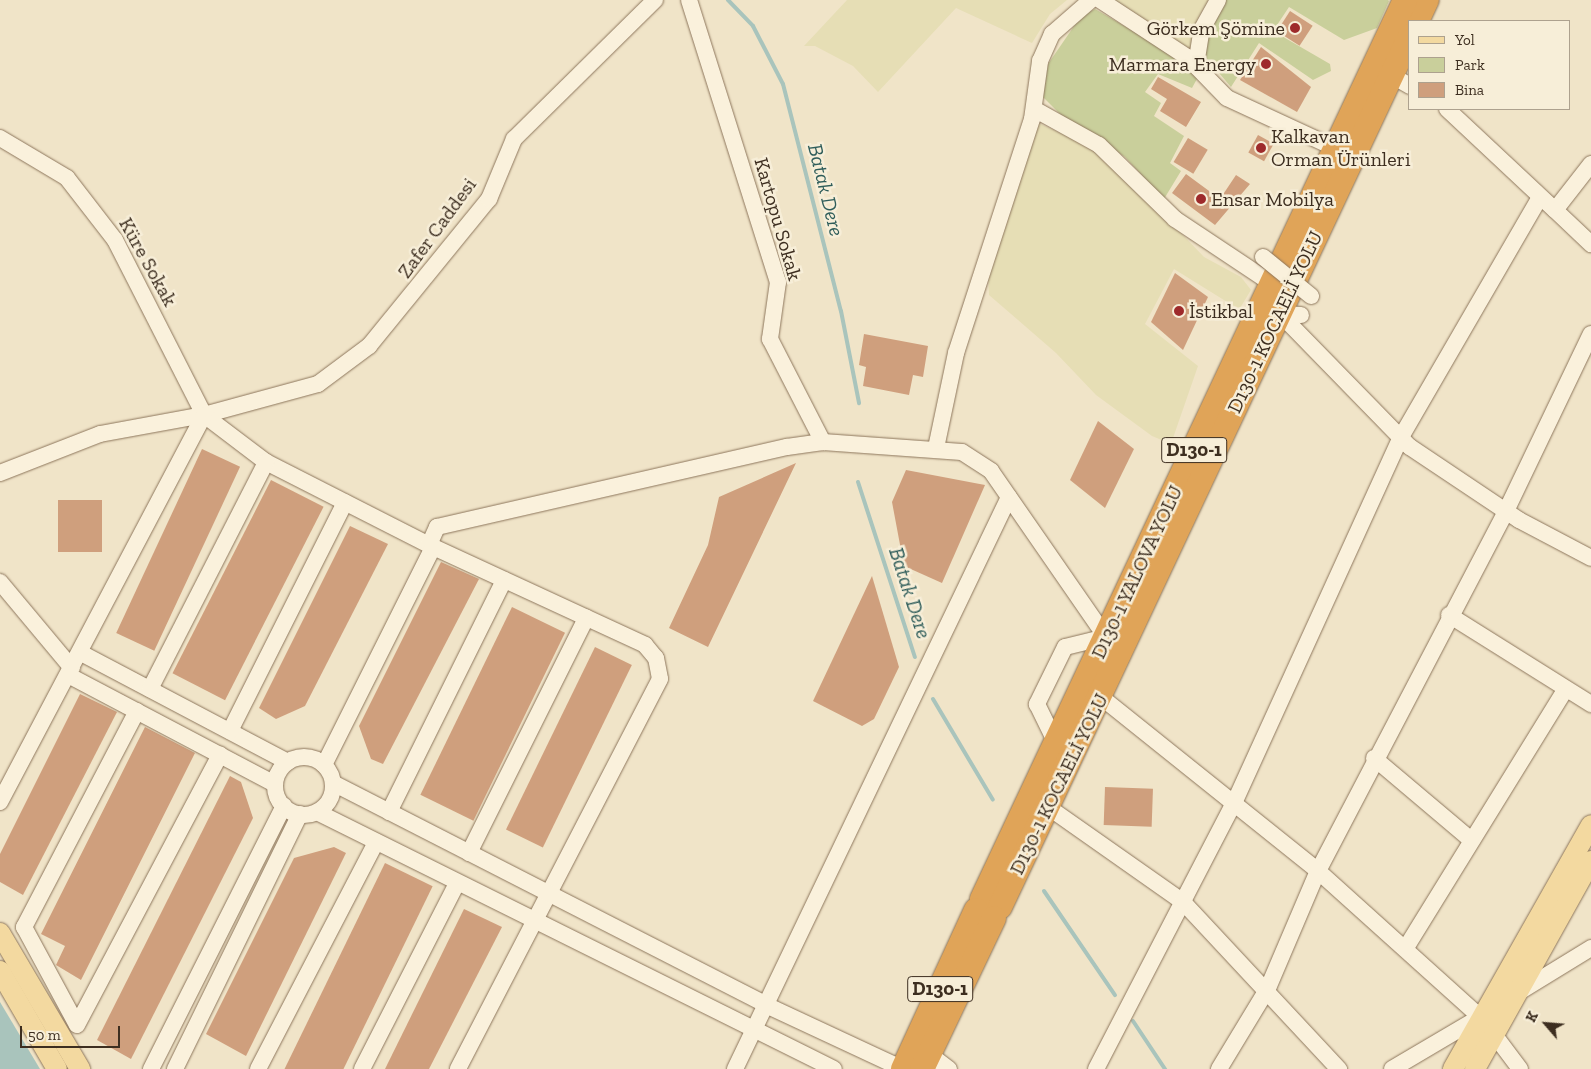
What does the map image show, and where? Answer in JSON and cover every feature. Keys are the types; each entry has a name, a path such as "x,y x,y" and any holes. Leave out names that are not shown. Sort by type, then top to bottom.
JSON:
{"highway":[{"name":"D130-1 YALOVA YOLU","path":"903,1069 988,908 1056,744 1271,283 1285,237 1335,148 1405,0"},
{"path":"1417,20 1427,0"},
{"name":"D130-1 KOCAELİ YOLU","path":"926,1062 988,908 1048,807 1290,314 1400,80 1408,45"}],"main road":[{"path":"1453,1069 1480,1017 1591,825"},
{"path":"1474,1069 1513,996 1591,862"},
{"path":"0,933 80,1069"},
{"path":"0,971 57,1069"}],"street":[{"name":"Zafer Caddesi","path":"0,473 100,434 204,415 318,384 369,346 489,199 514,139 655,0"},
{"name":"Kartopu Sokak","path":"689,0 778,282 770,339 823,442"},
{"path":"936,448 956,353 1034,109 1037,74 1044,49 1062,23 1091,0"},
{"path":"1100,0 1196,65 1227,98 1335,148"},
{"path":"1196,65 1202,29 1218,0"},
{"path":"1034,109 1106,150 1175,219 1271,283"},
{"path":"1448,110 1591,244"},
{"name":"Küre Sokak","path":"0,138 67,178 115,240 204,415"},
{"path":"1555,210 1591,164"},
{"path":"1096,1069 1234,801 1400,437 1540,196"},
{"path":"1263,257 1311,296"},
{"path":"1290,314 1400,437 1507,509 1591,558"},
{"path":"1219,1069 1268,988 1318,871 1374,758 1507,509 1591,334"},
{"path":"0,802 204,415 266,462 428,545 645,645 656,658 660,679 547,893 458,1069"},
{"path":"319,762 437,527 823,442 936,448 962,452 991,471 1106,637 1065,647 1038,704 1056,744"},
{"path":"150,689 266,462"},
{"path":"735,1069 756,1032 1009,497"},
{"path":"230,731 345,502"},
{"path":"389,812 504,580"},
{"path":"0,582 70,672 137,711 275,784 284,806 300,814 317,812 326,805 333,783"},
{"path":"1449,615 1591,704"},
{"path":"468,853 586,618"},
{"path":"80,653 288,762 319,762"},
{"path":"1406,946 1566,689"},
{"path":"1100,698 1234,801 1318,871 1406,946 1480,1017"},
{"path":"137,711 24,927 77,1025 220,755"},
{"path":"1374,758 1471,840"},
{"path":"275,784 288,762"},
{"path":"319,762 333,783 768,1006 903,1069"},
{"path":"150,1069 284,806"},
{"path":"1048,807 1183,902 1268,988 1339,1069"},
{"path":"317,812 532,922 834,1069"},
{"path":"178,1068 300,814"},
{"path":"258,1069 376,842"},
{"path":"362,1069 456,883"},
{"path":"1392,1069 1591,948"},
{"path":"1493,1033 1520,1069"},
{"path":"926,1062 949,1069"}],"shaded area":[{"path":"847,0 1067,0 1050,14 1032,43 956,8 878,92 853,66 815,46 804,46"},
{"path":"1114,0 1210,0 1200,15 1191,50"},
{"path":"1038,123 1087,145 1114,163 1204,257 1241,277 1251,290 1240,308 1174,269 1145,324 1198,366 1173,438 1164,441 1152,436 1096,395 1056,353 989,295 988,277"}],"green space":[{"path":"1223,0 1389,1 1377,28 1344,40 1289,7 1273,31 1330,64 1331,71 1313,80 1259,43 1231,87 1202,53 1205,31"},
{"path":"1095,9 1183,60 1198,77 1192,88 1158,74 1145,92 1161,103 1154,116 1184,136 1170,163 1181,171 1164,199 1125,157 1060,114 1043,97 1048,64 1081,16"}],"water":[{"path":"0,1002 40,1069 0,1069"}],"building":[{"name":"Görkem Şömine","path":"1290,11 1313,26 1300,46 1277,31"},
{"name":"Marmara Energy","path":"1261,47 1311,87 1297,112 1240,80"},
{"path":"1158,77 1201,102 1186,127 1160,111 1167,99 1151,89"},
{"name":"Kalkavan Orman Ürünleri","path":"1258,135 1274,144 1264,161 1248,152"},
{"path":"1188,138 1208,150 1193,174 1174,162"},
{"name":"Ensar Mobilya","path":"1186,174 1220,199 1236,175 1250,184 1215,225 1172,193"},
{"path":"1175,273 1208,297 1183,350 1151,322"},
{"path":"864,334 928,346 923,377 913,375 909,395 863,386 866,367 859,365"},
{"path":"1098,421 1134,449 1105,508 1070,480"},
{"path":"202,449 240,467 154,651 116,633"},
{"path":"796,463 708,647 669,628 708,545 719,497"},
{"path":"906,470 985,485 942,583 904,566 892,502"},
{"path":"271,480 324,507 225,700 172,673"},
{"path":"58,500 102,500 102,552 58,552"},
{"path":"350,526 388,544 305,706 276,719 259,708"},
{"path":"441,562 479,579 383,764 371,759 359,726"},
{"path":"872,576 899,667 874,719 862,726 813,701"},
{"path":"512,607 565,633 473,821 420,795"},
{"path":"595,647 632,665 543,847 506,829"},
{"path":"80,694 117,712 23,895 0,882 0,854"},
{"path":"145,727 195,753 81,980 56,965 65,946 41,934"},
{"path":"230,776 241,782 253,818 131,1059 97,1040"},
{"path":"1105,787 1153,789 1152,827 1104,825"},
{"path":"334,847 346,853 246,1056 206,1034 294,858"},
{"path":"385,863 433,886 343,1069 285,1069"},
{"path":"464,909 502,927 429,1069 385,1069"}],"waterway":[{"name":"Batak Dere","path":"728,0 753,26 783,84 841,311 859,403"},
{"name":"Batak Dere","path":"858,482 915,657"},
{"name":"Batak Dere","path":"933,699 993,800"},
{"name":"Batak Dere","path":"1044,891 1115,995"},
{"name":"Batak Dere","path":"1133,1021 1165,1069"}],"place":[{"name":"Görkem Şömine","path":"1295,28"},
{"name":"Marmara Energy","path":"1266,64"},
{"name":"Kalkavan Orman Ürünleri","path":"1261,148"},
{"name":"Ensar Mobilya","path":"1201,199"},
{"name":"İstikbal","path":"1179,311"}]}
